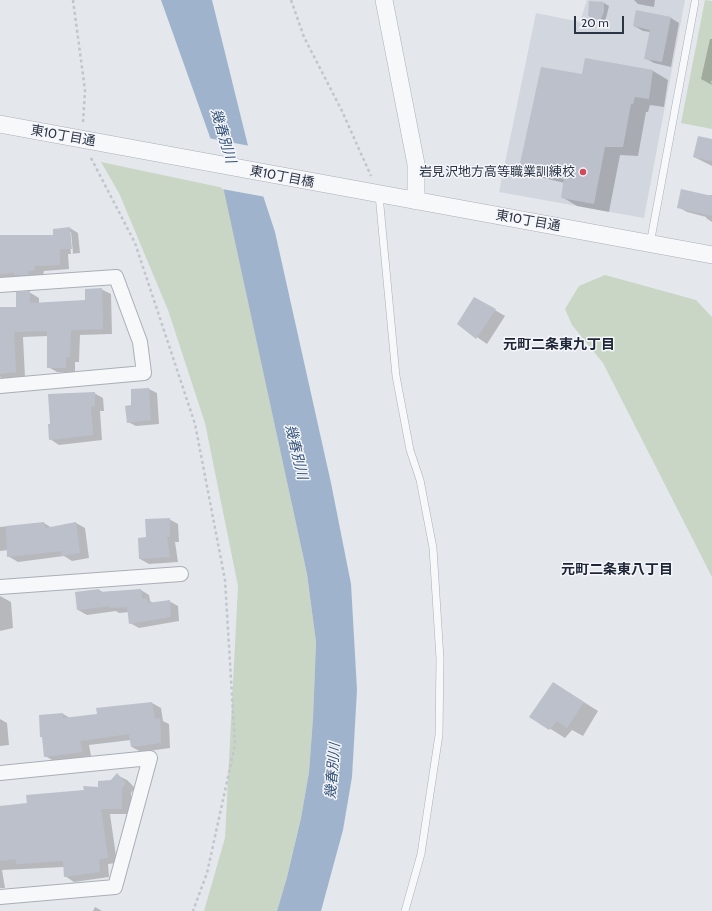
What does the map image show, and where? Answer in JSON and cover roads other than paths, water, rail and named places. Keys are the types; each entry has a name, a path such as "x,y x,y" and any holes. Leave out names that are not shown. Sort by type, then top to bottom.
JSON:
{"street":[{"path":"384,0 416,164 416,201"},
{"name":"東10丁目通","path":"0,124 127,148"},
{"name":"東10丁目橋","path":"127,148 343,188"},
{"name":"東10丁目通","path":"343,188 712,255"},
{"path":"0,285 116,277 140,342 144,373 0,386"},
{"path":"0,587 181,574"},
{"path":"0,773 150,758 115,887 0,897"}],"lane":[{"path":"650,244 695,2"},
{"path":"379,194 396,376 410,450 420,480 433,548 440,659 439,735 421,854 405,911"}],"water":[{"name":"幾春別川","path":"161,0 212,0 252,162 275,232 331,483 351,584 357,690 352,777 343,830 321,911 277,911 301,818 309,772 316,642 307,574 216,154"}],"place":[{"name":"岩見沢地方高等職業訓練校","path":"583,172"}],"district":[{"name":"元町二条東九丁目","path":"559,345"},
{"name":"元町二条東八丁目","path":"617,570"}]}
